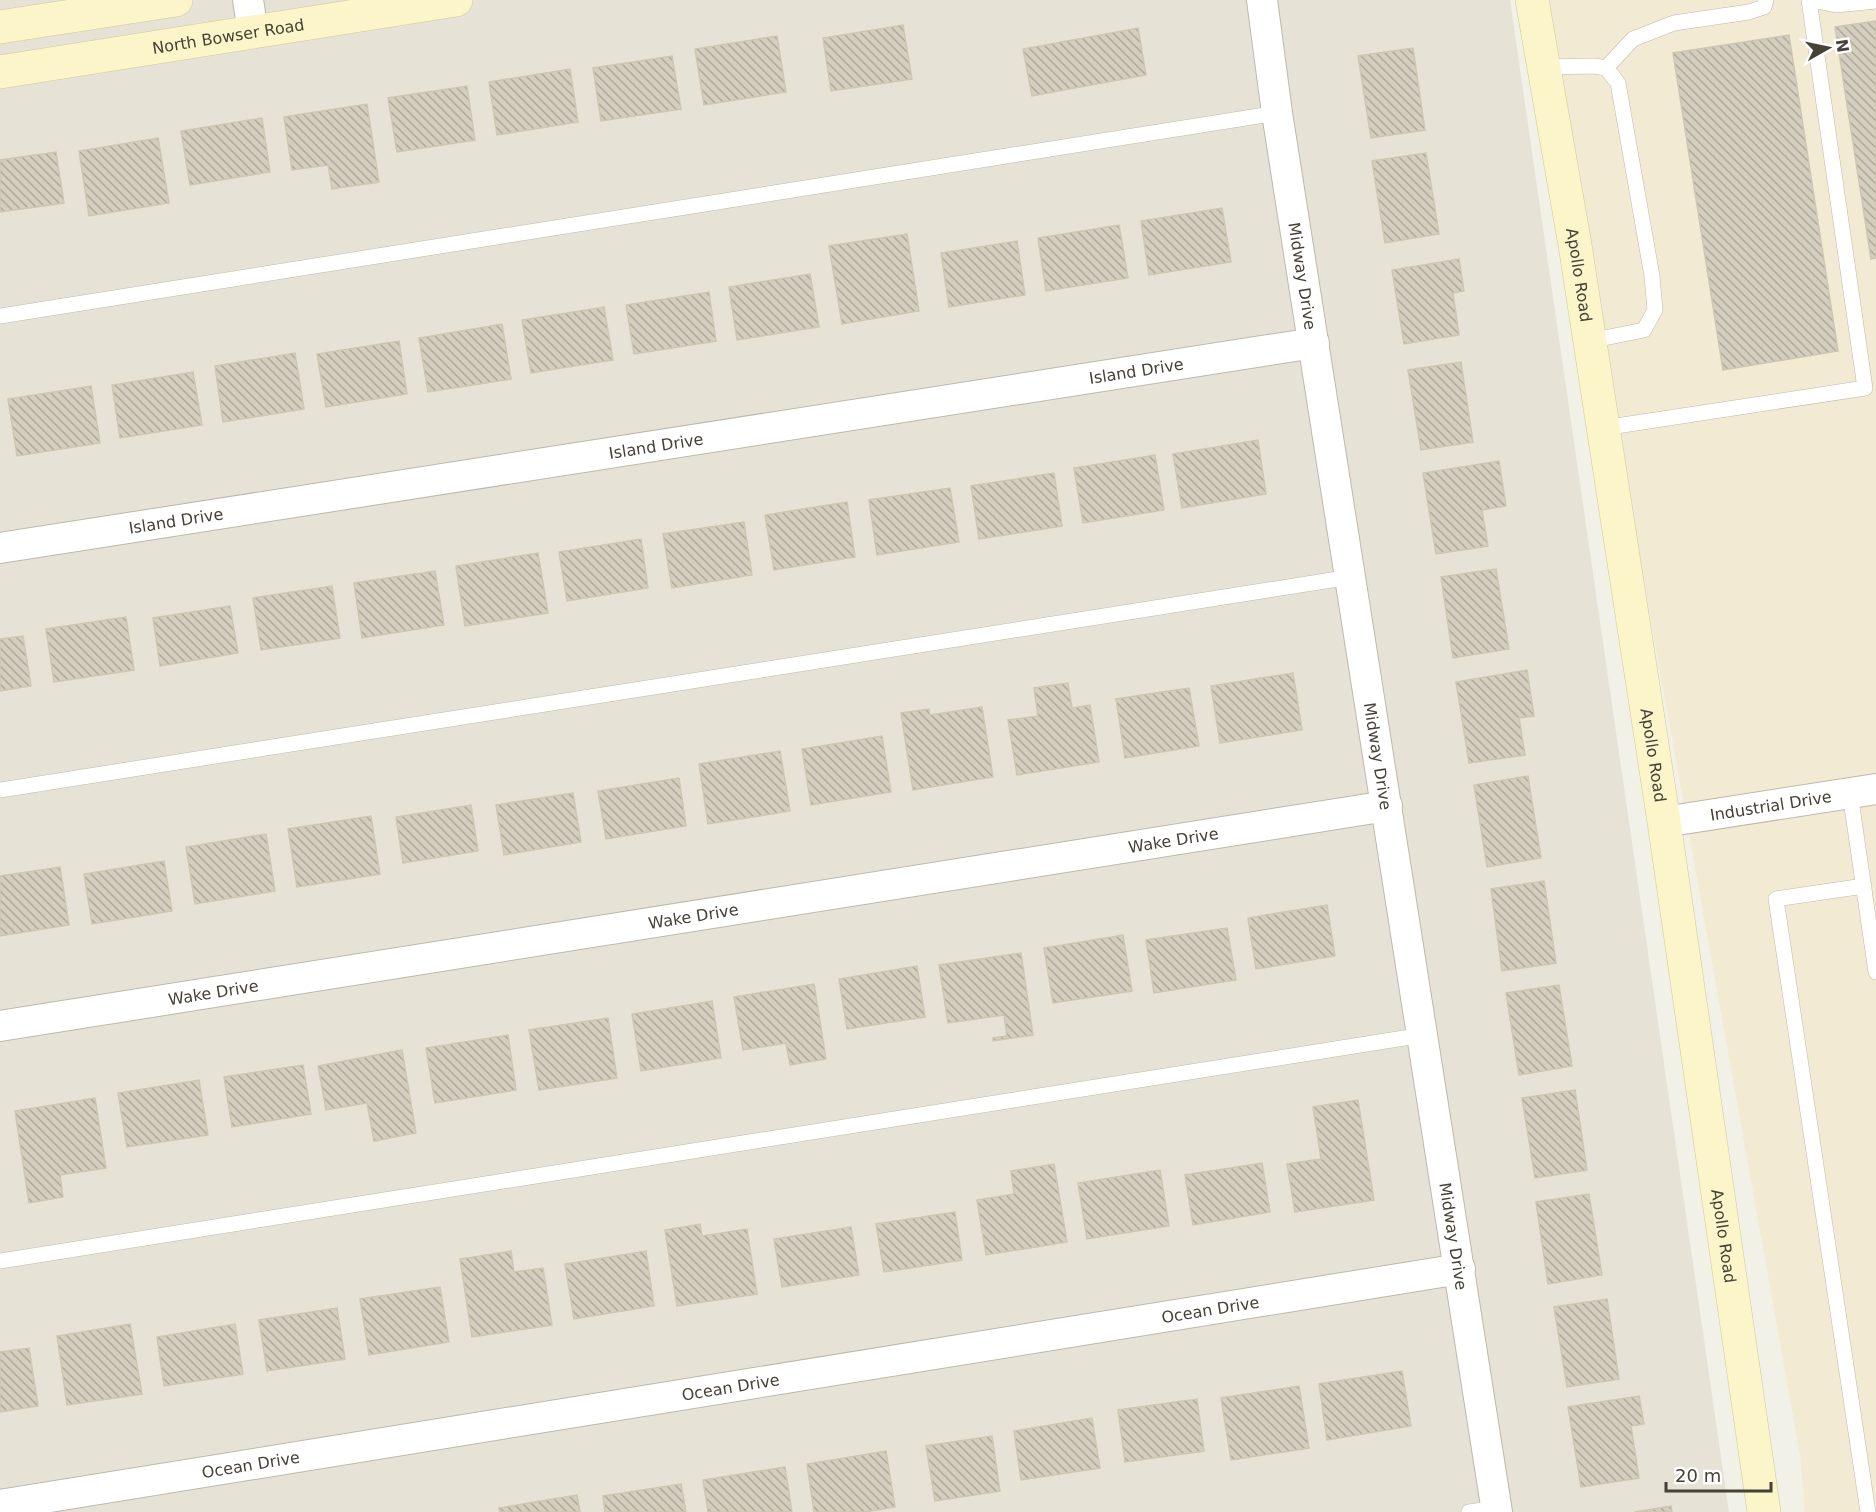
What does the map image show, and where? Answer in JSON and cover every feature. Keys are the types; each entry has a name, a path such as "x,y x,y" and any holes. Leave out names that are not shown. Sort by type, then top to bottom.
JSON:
{"street":[{"path":"0,27 176,0"},
{"path":"248,0 253,32"},
{"name":"North Bowser Road","path":"0,72 456,0"},
{"name":"Midway Drive","path":"1262,0 1277,113 1460,1269 1487,1511"},
{"name":"Apollo Road","path":"1532,0 1603,428 1664,822 1764,1512"},
{"name":"Island Drive","path":"0,548 1314,343"},
{"name":"Industrial Drive","path":"1664,822 1863,791"},
{"name":"Wake Drive","path":"0,1026 1387,806"},
{"name":"Ocean Drive","path":"0,1506 1460,1269"}],"lane":[{"path":"1606,68 1633,39 1674,23 1749,12 1764,7 1766,0"},
{"path":"1603,428 1865,388 1810,0 1836,4 1876,1"},
{"path":"1544,67 1594,66 1606,68 1618,83 1652,276 1655,310 1644,330 1589,341"},
{"path":"0,316 1277,113"},
{"path":"0,790 1351,577"},
{"path":"1863,791 1864,886 1876,972"},
{"path":"1864,886 1776,899 1868,1512"},
{"path":"0,1261 1423,1035"}],"shaded area":[{"path":"0,0 1510,0 1729,1512 0,1512"},
{"path":"1540,0 1876,0 1876,1512 1805,1512 1800,1455"}],"building":[{"path":"1876,21 1876,258 1871,259 1835,27"},
{"path":"903,25 912,79 831,91 823,38"},
{"path":"1138,28 1146,75 1032,96 1023,49"},
{"path":"1789,35 1838,351 1723,370 1673,53"},
{"path":"777,36 786,92 704,105 695,49"},
{"path":"1413,48 1425,130 1371,138 1358,56"},
{"path":"672,56 681,109 601,121 593,68"},
{"path":"570,69 578,122 497,135 489,82"},
{"path":"467,86 475,140 397,152 388,98"},
{"path":"367,104 379,182 332,189 328,165 292,170 284,117"},
{"path":"262,118 270,172 190,185 181,131"},
{"path":"158,138 169,203 89,216 79,151"},
{"path":"56,152 64,203 0,212 0,160"},
{"path":"1426,153 1439,234 1385,243 1372,161"},
{"path":"1222,208 1231,262 1149,275 1141,221"},
{"path":"1119,225 1128,278 1046,291 1038,238"},
{"path":"907,234 919,311 842,324 829,246"},
{"path":"1017,241 1025,295 949,307 941,253"},
{"path":"1459,259 1464,291 1453,293 1459,335 1404,344 1392,270"},
{"path":"810,274 819,327 737,340 729,287"},
{"path":"709,292 716,341 634,354 626,305"},
{"path":"604,307 613,360 531,373 522,320"},
{"path":"502,324 511,379 428,392 419,338"},
{"path":"399,341 407,394 326,407 317,354"},
{"path":"295,353 304,409 223,422 215,366"},
{"path":"1461,362 1473,442 1421,450 1408,370"},
{"path":"193,372 202,425 120,438 112,385"},
{"path":"91,386 100,443 17,456 8,399"},
{"path":"1258,440 1266,494 1182,508 1173,454"},
{"path":"1155,455 1164,510 1083,523 1074,468"},
{"path":"1499,461 1506,506 1482,510 1488,546 1436,554 1423,473"},
{"path":"1054,473 1062,526 979,539 971,486"},
{"path":"950,488 959,542 877,555 869,500"},
{"path":"847,502 855,557 774,570 765,515"},
{"path":"744,522 752,575 672,588 663,534"},
{"path":"641,539 648,588 567,601 559,552"},
{"path":"538,553 548,613 465,626 456,566"},
{"path":"1496,569 1509,649 1453,658 1441,577"},
{"path":"435,571 444,625 362,638 354,583"},
{"path":"332,586 340,638 261,650 253,598"},
{"path":"230,606 238,653 160,666 153,618"},
{"path":"126,617 134,670 54,682 46,629"},
{"path":"23,636 31,686 0,691 0,639"},
{"path":"1527,670 1534,716 1519,718 1525,755 1469,763 1456,682"},
{"path":"1293,673 1302,730 1220,743 1211,686"},
{"path":"1068,683 1072,708 1090,705 1099,762 1017,775 1008,720 1038,716 1034,688"},
{"path":"1189,688 1199,746 1125,758 1116,699"},
{"path":"982,707 993,777 913,790 901,713 929,709 930,715"},
{"path":"882,736 891,792 811,805 802,749"},
{"path":"780,751 790,811 708,824 699,764"},
{"path":"1528,776 1541,858 1487,867 1474,785"},
{"path":"679,778 686,826 606,839 598,791"},
{"path":"573,793 581,842 504,855 496,805"},
{"path":"471,805 478,851 403,863 396,817"},
{"path":"371,816 380,874 297,887 288,829"},
{"path":"266,834 275,891 195,904 186,847"},
{"path":"164,861 172,911 92,924 84,874"},
{"path":"60,867 69,925 0,936 0,876"},
{"path":"1544,881 1556,963 1502,971 1491,889"},
{"path":"1327,905 1335,956 1256,969 1248,918"},
{"path":"1227,928 1236,980 1154,993 1146,940"},
{"path":"1123,935 1132,991 1053,1003 1044,948"},
{"path":"1021,953 1033,1035 993,1041 993,1038 1007,1036 1004,1015 948,1023 939,965"},
{"path":"917,966 925,1017 847,1029 839,979"},
{"path":"814,984 826,1059 790,1065 786,1043 743,1050 734,997"},
{"path":"1559,985 1572,1066 1519,1075 1506,993"},
{"path":"712,1001 721,1058 641,1071 632,1014"},
{"path":"608,1018 617,1078 539,1090 529,1030"},
{"path":"508,1035 516,1090 435,1103 426,1048"},
{"path":"402,1050 416,1133 374,1141 367,1103 326,1110 318,1066"},
{"path":"303,1065 311,1114 232,1127 224,1077"},
{"path":"199,1080 208,1135 127,1147 118,1093"},
{"path":"1575,1090 1587,1170 1535,1178 1522,1098"},
{"path":"95,1098 106,1168 60,1175 63,1197 29,1203 15,1111"},
{"path":"1358,1100 1374,1200 1295,1212 1287,1164 1321,1159 1313,1107"},
{"path":"1262,1163 1270,1212 1193,1225 1185,1175"},
{"path":"1054,1164 1067,1242 986,1255 977,1200 1014,1194 1011,1171"},
{"path":"1160,1170 1169,1226 1087,1239 1078,1183"},
{"path":"1589,1194 1602,1275 1548,1284 1536,1202"},
{"path":"955,1212 962,1260 884,1272 876,1224"},
{"path":"700,1224 702,1236 747,1229 757,1294 677,1306 665,1230"},
{"path":"851,1227 859,1275 782,1287 774,1239"},
{"path":"511,1251 514,1272 543,1268 552,1325 472,1337 460,1259"},
{"path":"646,1251 654,1306 574,1319 565,1264"},
{"path":"440,1287 449,1342 369,1355 360,1299"},
{"path":"1607,1299 1619,1379 1567,1387 1554,1307"},
{"path":"337,1308 345,1359 267,1371 259,1320"},
{"path":"130,1324 142,1394 67,1405 57,1336"},
{"path":"235,1324 243,1374 164,1386 157,1337"},
{"path":"29,1348 38,1406 0,1412 0,1352"},
{"path":"1402,1371 1411,1426 1327,1440 1319,1384"},
{"path":"1299,1386 1309,1448 1231,1460 1221,1398"},
{"path":"1639,1396 1644,1424 1631,1426 1639,1478 1581,1487 1568,1407"},
{"path":"1197,1399 1204,1451 1125,1462 1118,1410"},
{"path":"1092,1418 1100,1468 1021,1480 1014,1431"},
{"path":"992,1436 1000,1491 935,1501 926,1446"},
{"path":"886,1451 895,1507 865,1512 814,1512 807,1464"},
{"path":"785,1467 792,1512 708,1512 703,1480"},
{"path":"681,1484 686,1512 605,1512 603,1496"},
{"path":"577,1495 580,1512 500,1512 499,1508"},
{"path":"1671,1506 1672,1512 1635,1512"}]}
